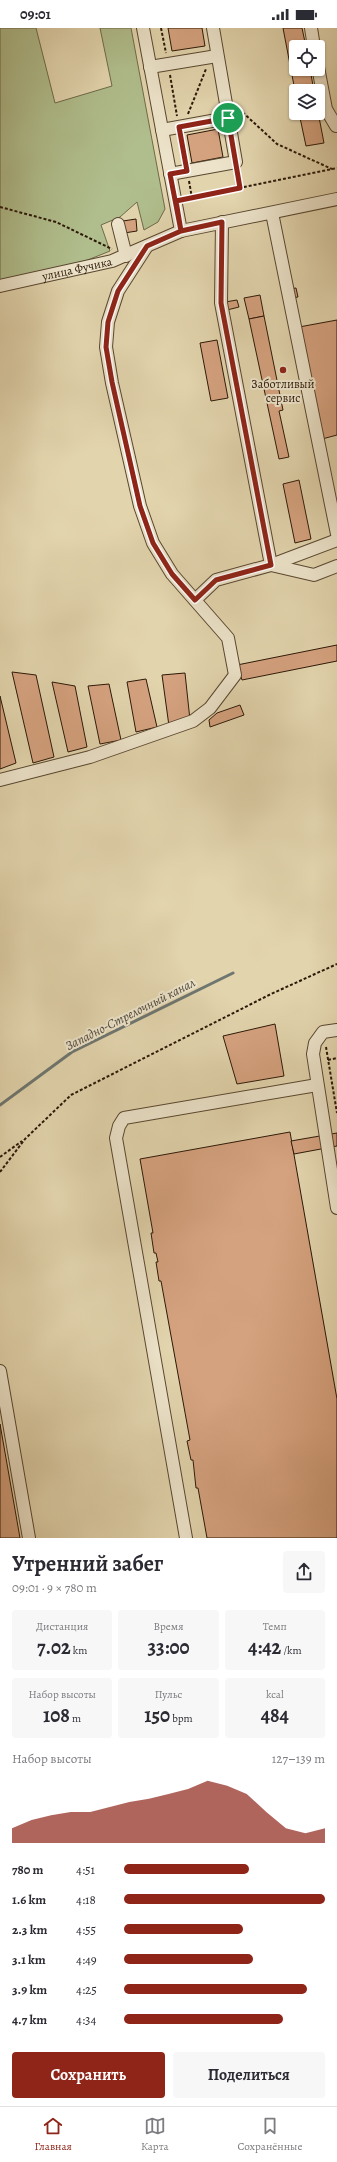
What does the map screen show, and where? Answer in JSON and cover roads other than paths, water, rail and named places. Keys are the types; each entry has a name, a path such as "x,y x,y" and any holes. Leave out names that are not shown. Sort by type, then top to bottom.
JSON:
{"street":[{"path":"143,28 181,231"},
{"path":"170,174 236,162 213,28"},
{"path":"311,28 313,40"},
{"path":"150,67 218,56"},
{"path":"320,76 326,109 337,128"},
{"path":"162,130 228,118"},
{"name":"улица Фучика","path":"0,286 112,261 181,231 337,199"},
{"path":"272,213 337,534"},
{"path":"222,222 221,303 271,565"},
{"path":"118,224 126,256"},
{"path":"0,780 90,757 193,721 210,708 235,675 228,638 172,574 153,543 140,506 112,382 106,347 108,322 118,291 147,246"},
{"path":"195,600 216,580 271,565 337,540"},
{"path":"271,565 314,575 337,566"},
{"path":"337,1030 323,1032 315,1043 313,1054 317,1085 335,1183 337,1208"},
{"path":"186,1538 116,1138 118,1126 124,1118 317,1085"},
{"path":"0,1372 29,1538"}],"waterway":[{"name":"Западно-Стрелочный канал","path":"0,1105 72,1052 233,973"}],"place":[{"name":"Заботливый сервис","path":"283,370"}]}
